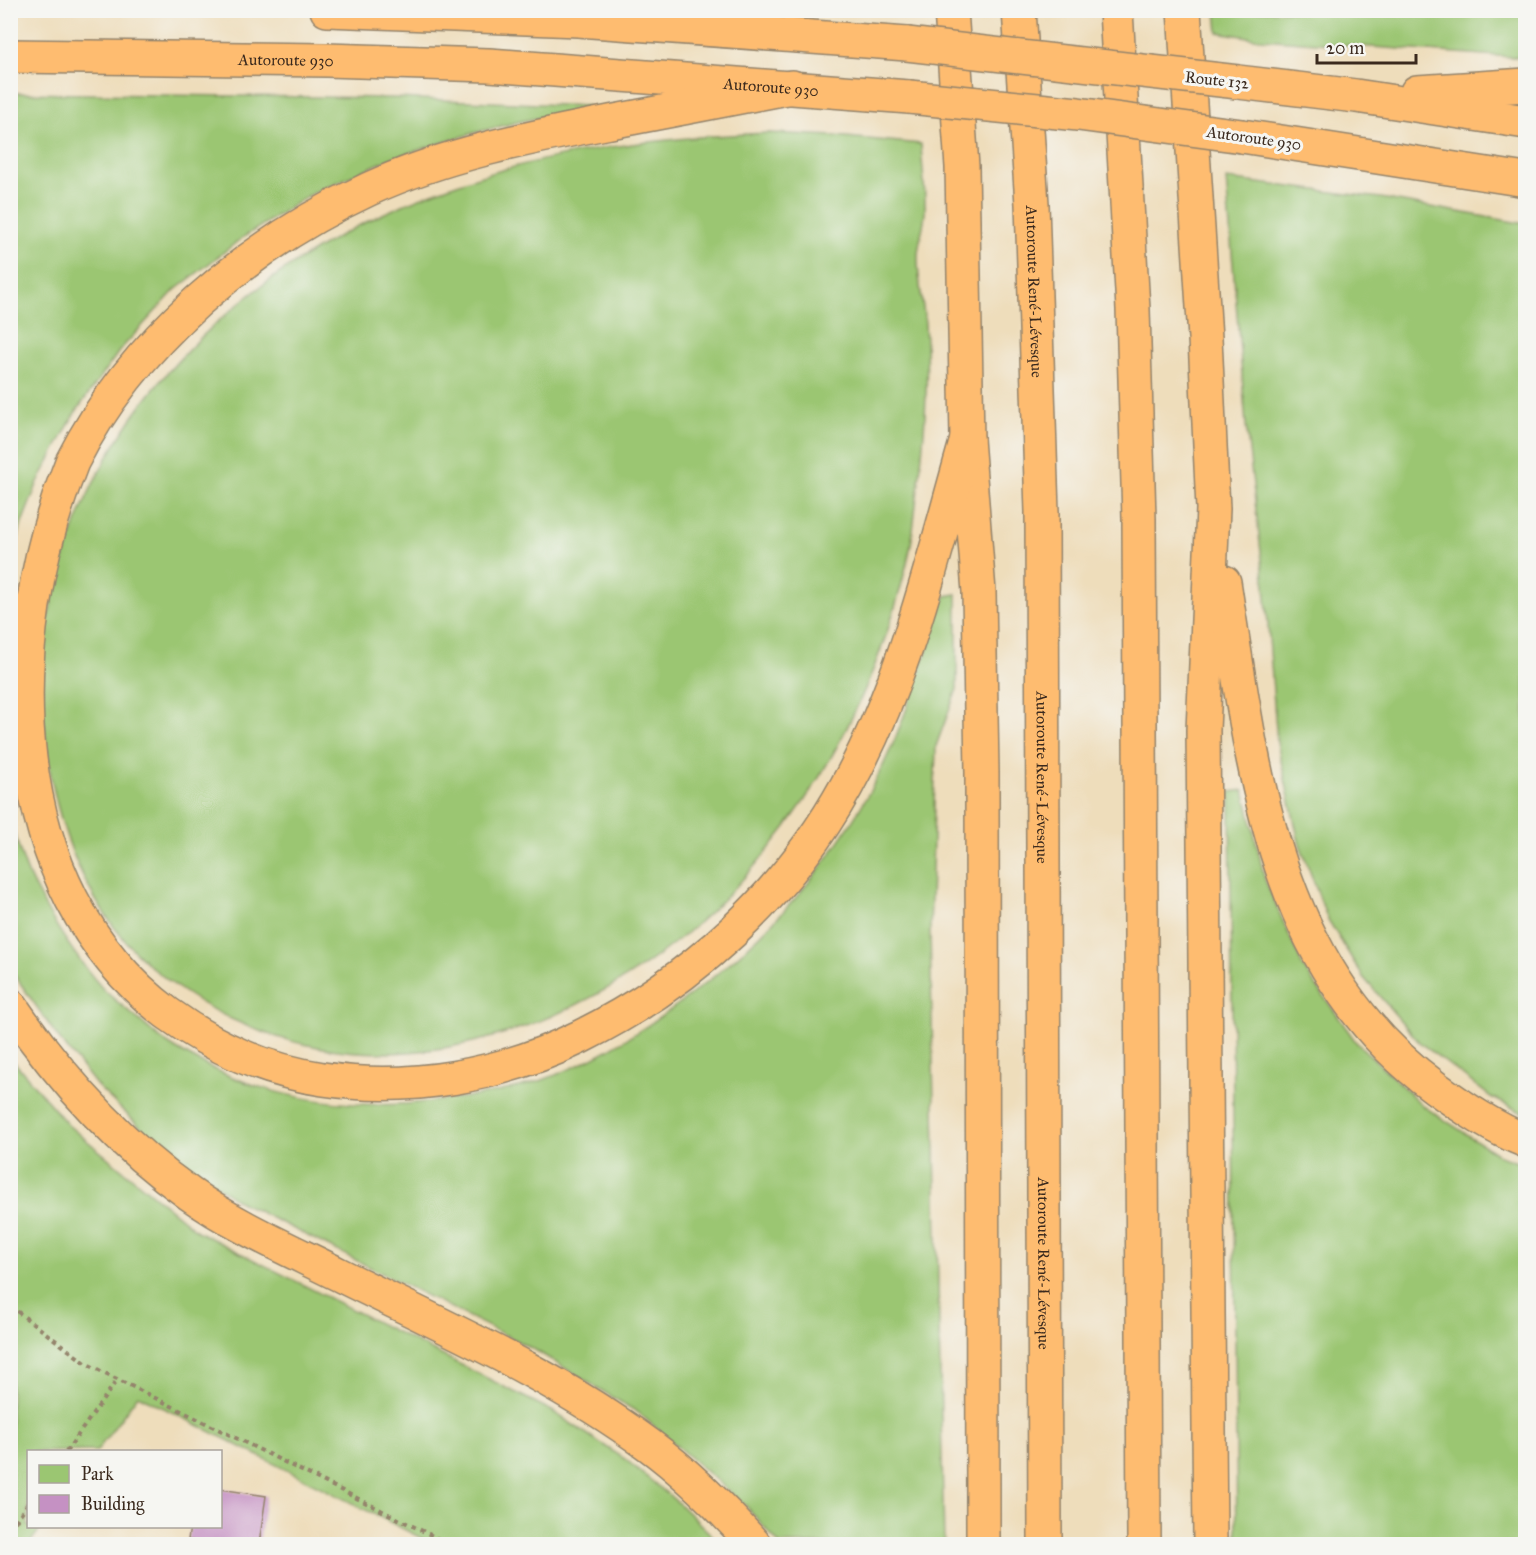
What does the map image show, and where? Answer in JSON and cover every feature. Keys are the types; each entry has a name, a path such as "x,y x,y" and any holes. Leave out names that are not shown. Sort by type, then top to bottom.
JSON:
{"highway":[{"path":"327,10 400,12"},
{"path":"951,10 962,167 967,439 979,592 982,773 983,1545"},
{"name":"Autoroute René-Lévesque","path":"1018,10 1032,204 1041,501 1044,734 1045,1545"},
{"path":"1116,10 1134,321 1139,508 1144,1545"},
{"path":"1184,10 1213,510 1247,731 1257,783 1280,867 1306,929 1324,962 1362,1017 1405,1063 1455,1102 1486,1122 1526,1141"},
{"name":"Route 132","path":"400,12 578,20 907,44 1356,96 1526,122"},
{"name":"Autoroute 930","path":"10,56 326,60 489,65 792,87 1078,114 1242,136 1526,180"},
{"path":"1356,96 1526,85"},
{"path":"792,87 548,134 476,151 400,176 336,206 253,257 205,295 157,342 116,393 87,434 72,461 41,537 20,620 15,712 22,770 42,846 64,896 92,941 129,982 151,1002 200,1037 257,1064 286,1073 348,1083 423,1082 507,1065 561,1046 590,1032 669,984 735,930 798,860 831,813 865,751 892,692 918,611 967,439"},
{"path":"1210,1545 1203,730 1213,510"},
{"path":"10,1005 49,1059 95,1112 125,1142 191,1195 266,1239 498,1353 586,1403 651,1446 706,1494 754,1545"}],"path":[{"path":"10,1306 87,1364 449,1545"},
{"path":"67,1450 117,1380"},
{"path":"10,1529 27,1504"}],"green space":[{"path":"1216,11 1525,11 1525,58 1260,39 1218,32"},
{"path":"11,93 395,98 588,106 588,110 526,120 477,132 389,159 309,195 242,238 175,290 120,350 75,413 38,482 22,523 11,564"},
{"path":"769,133 921,144 925,213 918,263 925,324 926,407 911,545 889,627 857,707 816,782 767,851 709,913 644,966 570,1008 489,1038 446,1048 402,1052 360,1052 318,1047 276,1037 236,1021 198,1001 161,975 135,952 94,897 78,866 66,834 49,766 42,673 51,604 65,554 91,488 126,428 167,373 215,324 269,281 327,243 389,211 454,185 492,173 570,154 649,142"},
{"path":"1226,179 1381,198 1525,224 1525,1114 1491,1097 1419,1042 1363,977 1327,918 1299,842 1277,743 1265,586 1246,425"},
{"path":"957,594 957,689 936,746 930,931 944,1544 779,1544 747,1507 639,1413 535,1350 240,1202 160,1146 97,1086 57,1036 11,970 10,822 33,884 56,925 83,965 103,989 152,1031 196,1060 261,1087 328,1102 399,1104 436,1101 502,1091 540,1081 613,1047 686,998 754,941 809,882 844,834 875,782 907,709 945,596"},
{"path":"1244,790 1265,880 1303,967 1356,1042 1423,1106 1500,1156 1525,1165 1525,1544 1237,1544 1230,792"},
{"path":"10,1057 68,1125 197,1231 552,1411 625,1459 676,1501 721,1544 433,1544 138,1395 98,1450 27,1450 27,1528 41,1528 29,1544 11,1544"}],"building":[{"path":"222,1489 266,1496 259,1544 221,1544 188,1540 190,1528 222,1528"}]}
